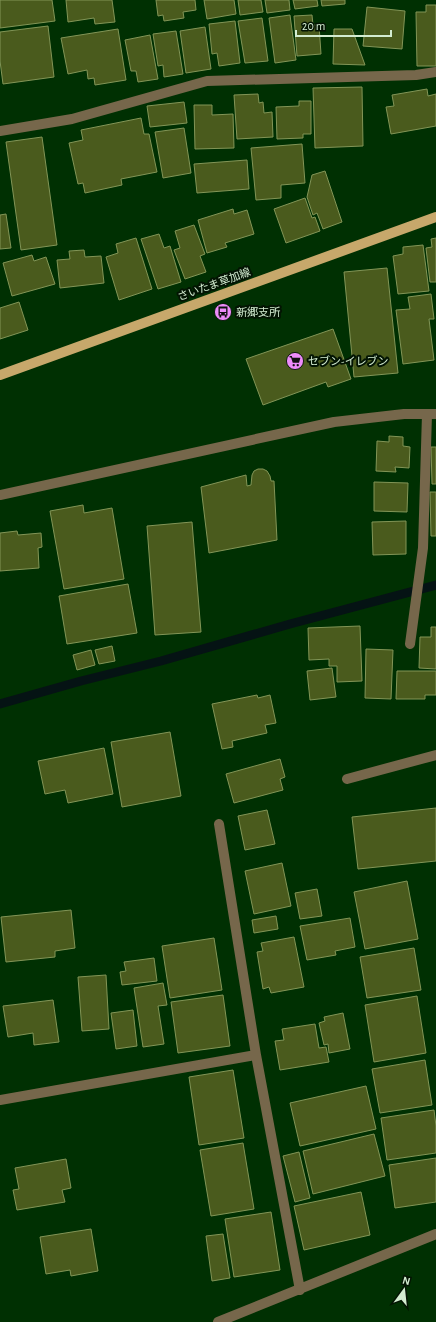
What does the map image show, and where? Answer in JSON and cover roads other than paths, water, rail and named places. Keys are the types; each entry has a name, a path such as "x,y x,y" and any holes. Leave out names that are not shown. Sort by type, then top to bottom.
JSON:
{"main road":[{"name":"さいたま草加線","path":"0,375 436,217"}],"street":[{"path":"0,131 72,119 207,81 416,75 436,72"},
{"path":"0,495 334,422 404,414 431,414 423,548 410,644"},
{"path":"347,778 436,755"},
{"path":"219,824 256,1055 300,1290"},
{"path":"0,1100 256,1055"},
{"path":"218,1322 436,1234"}],"waterway":[{"path":"0,704 436,585"}],"place":[{"name":"新郷支所","path":"223,312"},
{"name":"セブン-イレブン","path":"295,361"}]}
